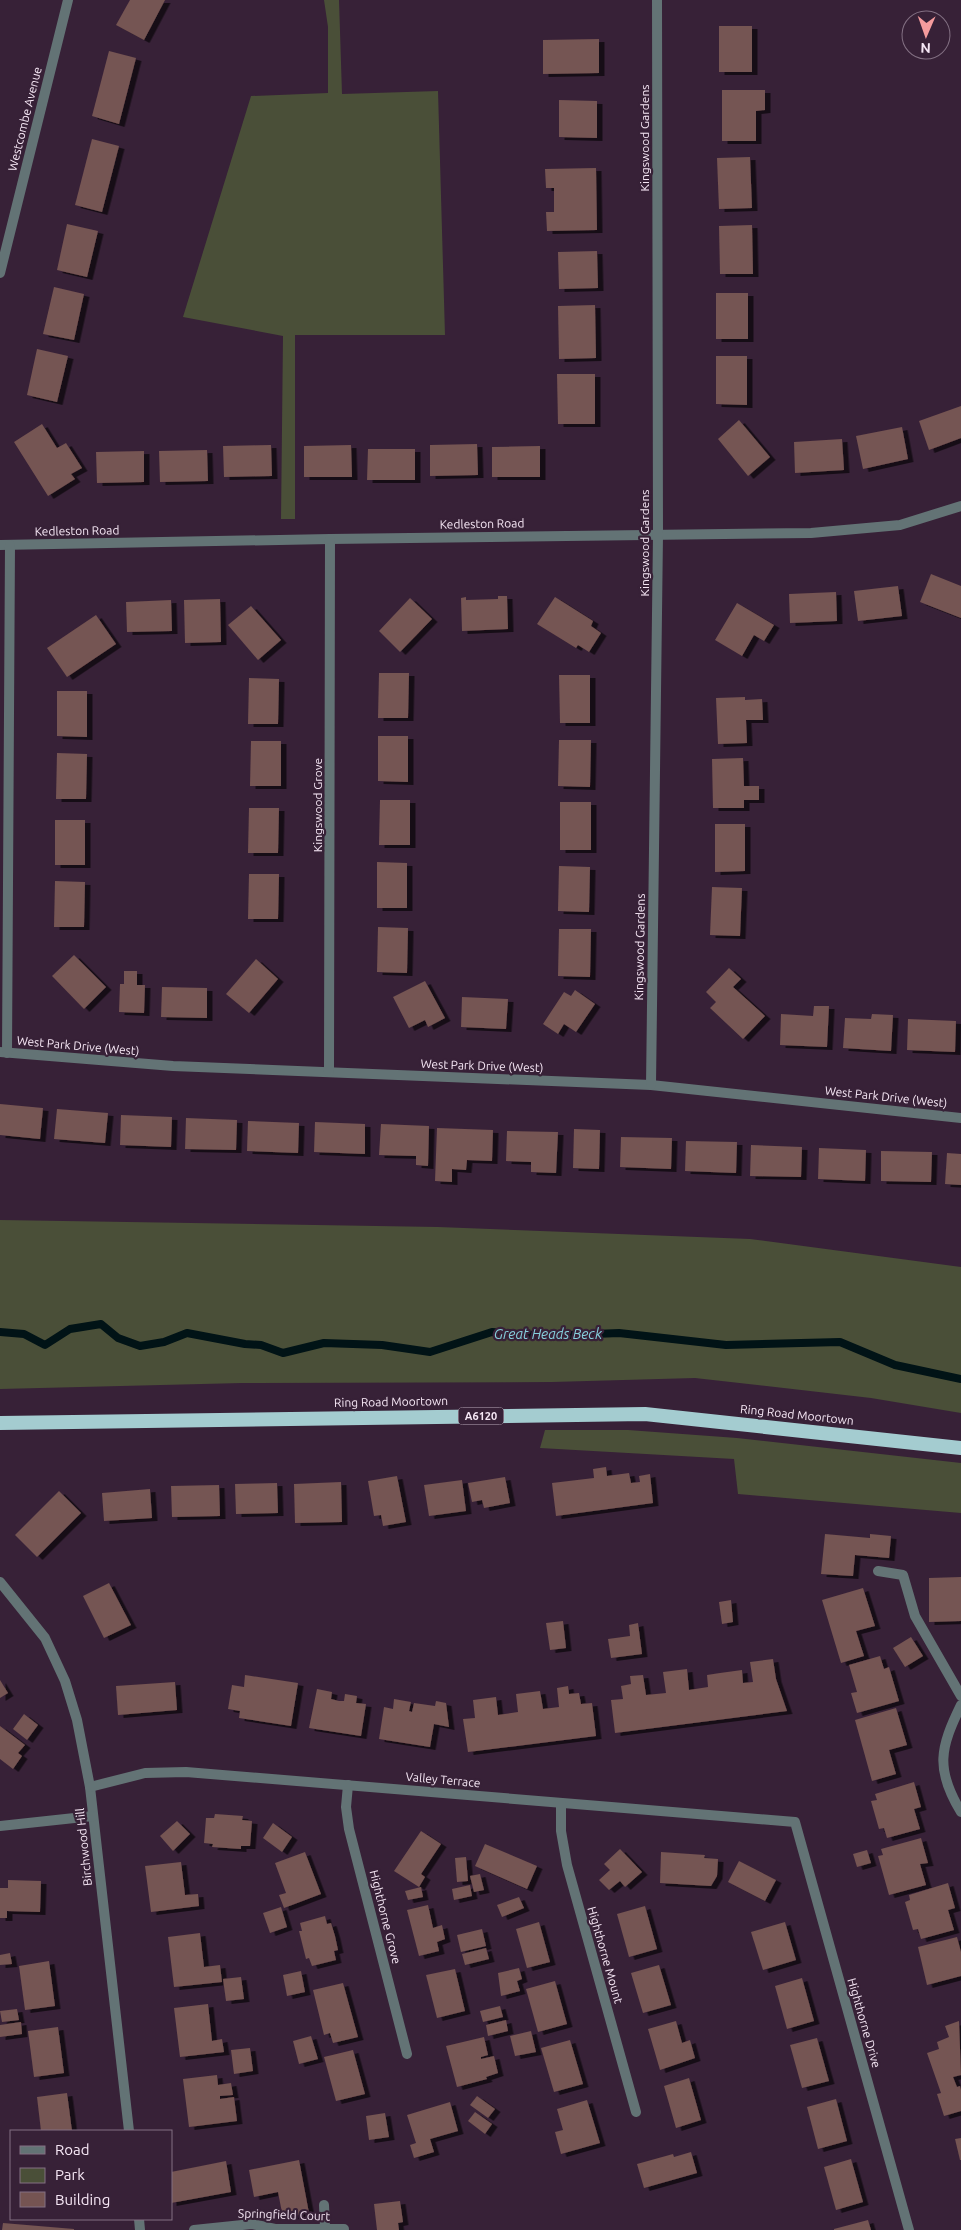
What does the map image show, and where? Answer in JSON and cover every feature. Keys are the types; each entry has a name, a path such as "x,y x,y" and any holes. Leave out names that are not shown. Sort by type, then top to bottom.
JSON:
{"highway":[{"name":"Ring Road Moortown","path":"0,1423 645,1414 961,1448"}],"street":[{"name":"Westcombe Avenue","path":"0,273 68,0"},
{"name":"Kingswood Gardens","path":"651,1085 658,535 657,0"},
{"name":"Kedleston Road","path":"5,545 861,530 900,526 961,506"},
{"name":"Kingswood Grove","path":"330,538 330,1072"},
{"path":"3,1053 5,545"},
{"name":"West Park Drive (West)","path":"3,1053 173,1066 651,1085 961,1118"},
{"path":"878,1571 903,1575 915,1616 961,1696"},
{"name":"Birchwood Hill","path":"0,1582 45,1638 65,1681 77,1720 90,1788 129,2130"},
{"path":"961,1705 948,1732 942,1755 945,1778 961,1812"},
{"name":"Valley Terrace","path":"90,1788 145,1773 186,1772 795,1822"},
{"name":"Highthorne Grove","path":"348,1785 346,1807 349,1830 407,2054"},
{"name":"Highthorne Mount","path":"561,1803 561,1831 565,1856 636,2112"},
{"path":"0,1826 93,1816"},
{"name":"Highthorne Drive","path":"795,1822 908,2230"},
{"path":"324,2205 325,2228"},
{"name":"Springfield Court","path":"194,2230 252,2224 275,2230 344,2229"}],"green space":[{"path":"324,0 339,0 342,94 438,91 445,335 295,335 295,519 281,519 283,336 183,317 251,96 328,93 328,27"},
{"path":"0,1220 438,1227 750,1239 961,1267 961,1413 871,1398 695,1378 552,1382 242,1383 0,1389"},
{"path":"545,1430 628,1430 737,1438 961,1463 961,1513 738,1494 734,1459 540,1448"}],"building":[{"path":"130,0 165,0 144,40 116,25"},
{"path":"719,26 752,26 752,72 719,72"},
{"path":"599,39 599,73 543,74 543,40"},
{"path":"109,51 136,58 119,124 92,116"},
{"path":"722,90 765,90 765,110 756,111 756,141 722,141"},
{"path":"559,100 597,101 597,138 559,137"},
{"path":"92,139 119,146 102,212 75,205"},
{"path":"750,157 752,208 719,209 717,158"},
{"path":"596,168 597,230 547,231 546,212 554,212 554,188 546,188 545,169"},
{"path":"67,224 98,231 87,277 57,270"},
{"path":"752,225 753,274 720,274 719,226"},
{"path":"597,251 598,288 559,289 558,252"},
{"path":"54,287 84,294 74,340 43,334"},
{"path":"716,293 748,293 748,339 716,339"},
{"path":"595,305 596,358 559,359 558,306"},
{"path":"37,349 68,356 57,402 27,395"},
{"path":"716,356 747,356 747,405 716,404"},
{"path":"557,374 595,374 595,424 558,424"},
{"path":"961,406 961,438 929,450 919,421"},
{"path":"739,420 770,457 748,476 718,439"},
{"path":"42,424 57,448 66,443 82,468 71,474 75,479 48,496 14,442"},
{"path":"902,427 908,459 863,469 856,436"},
{"path":"842,439 844,470 795,473 794,442"},
{"path":"477,444 478,475 430,476 430,445"},
{"path":"271,445 272,476 224,477 223,446"},
{"path":"351,445 352,477 304,477 304,446"},
{"path":"540,446 540,477 492,477 492,447"},
{"path":"368,449 415,449 415,480 367,480"},
{"path":"207,450 208,481 160,482 159,451"},
{"path":"144,451 144,482 97,483 96,452"},
{"path":"931,574 961,586 961,618 920,602"},
{"path":"898,586 902,616 858,621 854,591"},
{"path":"836,592 837,621 790,623 789,594"},
{"path":"498,596 507,596 508,629 462,631 461,598 466,597 466,600 498,599"},
{"path":"555,597 593,621 591,626 601,633 589,652 578,645 576,648 537,624"},
{"path":"410,598 432,619 400,652 379,631"},
{"path":"220,599 221,642 185,643 184,600"},
{"path":"171,600 172,631 127,632 126,602"},
{"path":"737,603 774,625 764,641 754,635 742,656 715,640"},
{"path":"251,606 281,640 258,660 228,625"},
{"path":"96,615 116,644 67,677 47,648"},
{"path":"379,673 409,673 408,718 378,718"},
{"path":"559,675 590,675 590,723 560,723"},
{"path":"249,678 279,679 278,724 248,724"},
{"path":"57,691 87,691 87,737 57,736"},
{"path":"745,697 745,700 762,699 763,720 746,720 747,743 718,744 716,698"},
{"path":"378,736 408,736 408,782 378,781"},
{"path":"559,740 591,740 590,787 558,786"},
{"path":"251,741 281,741 281,786 250,786"},
{"path":"57,753 87,754 86,799 56,799"},
{"path":"743,758 744,786 759,786 759,800 744,800 744,808 713,808 712,759"},
{"path":"380,800 410,800 410,845 379,845"},
{"path":"560,802 591,802 591,850 560,850"},
{"path":"249,808 279,808 278,853 248,853"},
{"path":"55,820 85,820 85,865 55,865"},
{"path":"715,824 745,824 745,871 715,872"},
{"path":"377,862 407,863 407,908 377,908"},
{"path":"559,866 590,867 589,912 558,911"},
{"path":"249,874 279,874 278,919 248,919"},
{"path":"55,881 85,882 84,927 54,927"},
{"path":"712,887 742,888 740,936 710,935"},
{"path":"378,927 408,928 407,973 377,972"},
{"path":"559,929 591,929 590,977 558,976"},
{"path":"74,955 106,987 84,1009 52,976"},
{"path":"256,959 278,979 249,1013 226,994"},
{"path":"729,968 741,979 733,987 765,1016 743,1039 710,1008 716,1002 706,992"},
{"path":"124,971 137,971 137,985 145,985 144,1013 119,1012 120,984 124,984"},
{"path":"425,981 445,1018 428,1027 425,1020 409,1028 393,997"},
{"path":"162,987 207,988 207,1018 161,1017"},
{"path":"575,990 595,1004 576,1032 564,1024 558,1034 543,1024 564,992 571,996"},
{"path":"462,997 508,999 506,1029 461,1027"},
{"path":"814,1006 829,1006 827,1047 780,1045 781,1014 813,1016"},
{"path":"872,1014 893,1015 891,1051 843,1048 845,1018 871,1019"},
{"path":"908,1019 956,1021 955,1052 907,1050"},
{"path":"0,1104 43,1108 40,1139 0,1135"},
{"path":"57,1109 108,1113 105,1143 54,1139"},
{"path":"121,1115 172,1117 171,1147 120,1145"},
{"path":"186,1118 237,1120 236,1150 185,1149"},
{"path":"248,1121 299,1123 298,1153 247,1151"},
{"path":"315,1122 365,1124 365,1154 314,1152"},
{"path":"381,1124 429,1126 428,1166 416,1165 416,1156 379,1155"},
{"path":"437,1128 493,1130 492,1161 467,1160 466,1170 452,1169 452,1182 435,1181"},
{"path":"574,1129 600,1130 599,1169 573,1168"},
{"path":"507,1131 558,1132 556,1173 531,1172 531,1162 506,1161"},
{"path":"621,1137 672,1138 671,1169 620,1167"},
{"path":"686,1141 737,1142 736,1173 685,1171"},
{"path":"751,1145 802,1147 801,1177 750,1176"},
{"path":"819,1148 866,1150 865,1181 818,1179"},
{"path":"881,1151 932,1152 931,1182 881,1181"},
{"path":"947,1153 961,1154 961,1185 945,1184"},
{"path":"606,1467 607,1476 629,1473 631,1483 640,1482 639,1476 650,1474 653,1503 556,1516 552,1483 594,1478 593,1469"},
{"path":"397,1476 406,1522 383,1526 381,1515 374,1516 368,1481"},
{"path":"505,1477 510,1503 484,1508 482,1500 472,1502 468,1483"},
{"path":"462,1480 466,1511 429,1516 424,1485"},
{"path":"341,1482 342,1522 295,1523 294,1484"},
{"path":"277,1483 278,1513 236,1514 235,1484"},
{"path":"219,1485 220,1516 172,1517 171,1486"},
{"path":"150,1489 152,1518 104,1521 102,1493"},
{"path":"59,1491 81,1513 37,1557 15,1535"},
{"path":"825,1534 870,1538 870,1534 891,1536 889,1558 855,1555 853,1576 821,1574"},
{"path":"961,1577 961,1621 929,1622 929,1578"},
{"path":"109,1583 131,1625 104,1638 83,1596"},
{"path":"863,1588 875,1626 856,1631 864,1656 841,1663 822,1600"},
{"path":"731,1600 733,1622 722,1624 719,1602"},
{"path":"563,1621 566,1648 550,1650 546,1623"},
{"path":"638,1623 642,1654 611,1658 608,1639 630,1636 629,1625"},
{"path":"911,1637 923,1656 905,1667 893,1648"},
{"path":"880,1656 884,1669 889,1667 899,1701 857,1713 851,1693 857,1692 849,1665"},
{"path":"773,1659 776,1679 787,1711 615,1733 611,1700 623,1699 621,1686 631,1684 630,1676 643,1675 646,1695 666,1693 663,1672 687,1669 689,1690 708,1687 707,1675 742,1670 743,1683 753,1682 750,1662"},
{"path":"245,1675 298,1683 291,1726 239,1718 240,1711 228,1709 232,1685 244,1687"},
{"path":"0,1680 8,1693 0,1698"},
{"path":"175,1682 177,1710 118,1715 116,1686"},
{"path":"568,1686 569,1694 579,1693 581,1704 592,1703 596,1736 468,1752 463,1719 475,1718 473,1700 496,1697 498,1715 518,1712 516,1694 540,1691 543,1709 559,1707 557,1688"},
{"path":"317,1689 332,1692 331,1699 344,1701 345,1694 357,1696 356,1703 366,1704 361,1736 309,1728"},
{"path":"394,1699 411,1702 409,1711 412,1712 414,1703 435,1706 436,1701 446,1703 449,1727 434,1724 430,1747 379,1739 384,1707 393,1709"},
{"path":"896,1708 907,1745 889,1750 896,1774 872,1781 855,1720"},
{"path":"24,1714 38,1725 27,1740 13,1729"},
{"path":"0,1726 25,1745 18,1753 22,1756 13,1769 0,1759"},
{"path":"914,1782 921,1807 914,1809 920,1829 887,1838 884,1828 879,1829 871,1801 877,1800 875,1794"},
{"path":"215,1814 243,1816 242,1820 252,1821 250,1846 241,1846 241,1849 212,1847 213,1844 204,1843 206,1818 214,1818"},
{"path":"177,1821 190,1834 173,1851 160,1836"},
{"path":"273,1823 292,1837 282,1852 263,1838"},
{"path":"421,1831 441,1844 421,1874 425,1877 419,1887 394,1871"},
{"path":"921,1838 928,1863 920,1864 926,1885 889,1895 878,1856 883,1855 881,1849"},
{"path":"485,1844 537,1866 527,1889 475,1866"},
{"path":"620,1849 642,1872 625,1887 620,1881 609,1890 599,1880 610,1870 604,1864"},
{"path":"867,1850 871,1863 857,1867 853,1854"},
{"path":"305,1852 321,1894 284,1908 279,1895 286,1893 275,1863"},
{"path":"661,1852 705,1855 704,1858 718,1859 717,1876 711,1886 660,1883"},
{"path":"466,1857 468,1881 457,1882 455,1858"},
{"path":"739,1861 776,1880 765,1901 728,1882"},
{"path":"181,1862 185,1895 198,1894 199,1906 151,1912 145,1866"},
{"path":"480,1874 484,1890 474,1892 470,1876"},
{"path":"8,1880 41,1881 40,1912 7,1911 7,1918 0,1918 0,1888 8,1888"},
{"path":"948,1883 955,1908 948,1910 954,1930 921,1939 918,1929 913,1930 905,1902 910,1900 909,1895"},
{"path":"470,1885 472,1896 454,1900 452,1889"},
{"path":"421,1887 423,1897 408,1900 405,1891"},
{"path":"519,1897 524,1908 502,1917 497,1905"},
{"path":"428,1905 433,1928 442,1925 445,1939 437,1942 439,1951 419,1956 407,1910"},
{"path":"645,1906 657,1949 629,1957 617,1914"},
{"path":"281,1907 287,1927 270,1933 263,1913"},
{"path":"325,1916 327,1924 331,1923 335,1936 338,1950 334,1951 336,1960 312,1966 309,1958 306,1959 299,1931 302,1931 300,1923"},
{"path":"539,1922 550,1962 527,1968 516,1929"},
{"path":"785,1922 796,1960 763,1970 751,1932"},
{"path":"482,1929 486,1946 461,1952 457,1935"},
{"path":"200,1933 204,1967 220,1965 222,1982 174,1987 168,1937"},
{"path":"957,1937 961,1952 961,1976 927,1985 918,1947"},
{"path":"486,1948 489,1959 465,1965 462,1954"},
{"path":"10,1953 12,1964 0,1965 0,1955"},
{"path":"49,1961 55,2006 25,2010 19,1966"},
{"path":"659,1965 671,2005 643,2013 631,1973"},
{"path":"519,1968 522,1979 517,1981 520,1991 501,1996 498,1973"},
{"path":"455,1969 465,2011 437,2018 426,1975"},
{"path":"301,1971 305,1992 287,1996 283,1975"},
{"path":"241,1977 244,1999 226,2001 223,1979"},
{"path":"802,1978 814,2021 787,2029 775,1986"},
{"path":"555,1981 567,2024 538,2032 526,1989"},
{"path":"343,1983 358,2037 333,2043 330,2033 324,2035 313,1990"},
{"path":"208,2004 212,2041 222,2039 224,2052 180,2057 174,2008"},
{"path":"500,2006 503,2017 483,2022 480,2011"},
{"path":"17,2009 19,2020 2,2022 0,2011"},
{"path":"506,2020 508,2031 488,2036 486,2025"},
{"path":"676,2021 682,2043 690,2040 695,2058 660,2070 648,2029"},
{"path":"959,2021 961,2075 953,2077 957,2087 960,2086 961,2090 961,2111 944,2116 937,2094 941,2093 927,2053 939,2049 937,2042 949,2037 945,2026"},
{"path":"21,2022 22,2034 0,2037 0,2025"},
{"path":"58,2027 64,2073 34,2077 28,2031"},
{"path":"531,2031 536,2052 515,2056 510,2036"},
{"path":"311,2036 318,2059 299,2064 293,2041"},
{"path":"484,2037 488,2055 481,2057 481,2059 494,2056 498,2073 486,2077 487,2079 457,2087 446,2046"},
{"path":"817,2038 829,2081 802,2088 790,2045"},
{"path":"570,2040 583,2084 554,2092 541,2048"},
{"path":"250,2048 253,2071 234,2074 231,2050"},
{"path":"353,2050 365,2094 336,2101 324,2057"},
{"path":"217,2075 218,2085 231,2083 233,2095 220,2096 220,2099 234,2097 237,2121 189,2127 183,2079"},
{"path":"689,2078 701,2120 676,2128 664,2086"},
{"path":"67,2093 72,2130 41,2130 37,2097"},
{"path":"477,2096 495,2109 488,2118 470,2105"},
{"path":"836,2099 847,2141 818,2149 807,2107"},
{"path":"587,2100 600,2143 561,2154 555,2132 563,2130 557,2109"},
{"path":"450,2102 458,2131 430,2139 434,2152 414,2158 410,2145 416,2143 407,2115"},
{"path":"475,2112 492,2124 485,2134 468,2121"},
{"path":"385,2113 389,2137 369,2140 366,2116"},
{"path":"961,2138 961,2160 960,2160 955,2139"},
{"path":"691,2152 697,2173 644,2188 637,2164 673,2154 674,2157"},
{"path":"851,2159 863,2202 836,2210 824,2167"},
{"path":"299,2160 309,2213 283,2218 278,2192 254,2197 249,2170"},
{"path":"226,2161 231,2192 172,2203 172,2172"},
{"path":"400,2201 403,2222 398,2223 399,2230 377,2230 374,2204"},
{"path":"868,2220 871,2230 834,2230 834,2229"},
{"path":"3,2223 74,2229 74,2230 2,2230"}],"waterway":[{"name":"Great Heads Beck","path":"0,1332 24,1334 45,1345 70,1329 101,1324 118,1338 140,1346 164,1342 187,1333 245,1344 261,1345 283,1353 324,1343 382,1345 430,1352 492,1332 546,1336 619,1333 726,1345 840,1342 895,1365 961,1379"}]}
